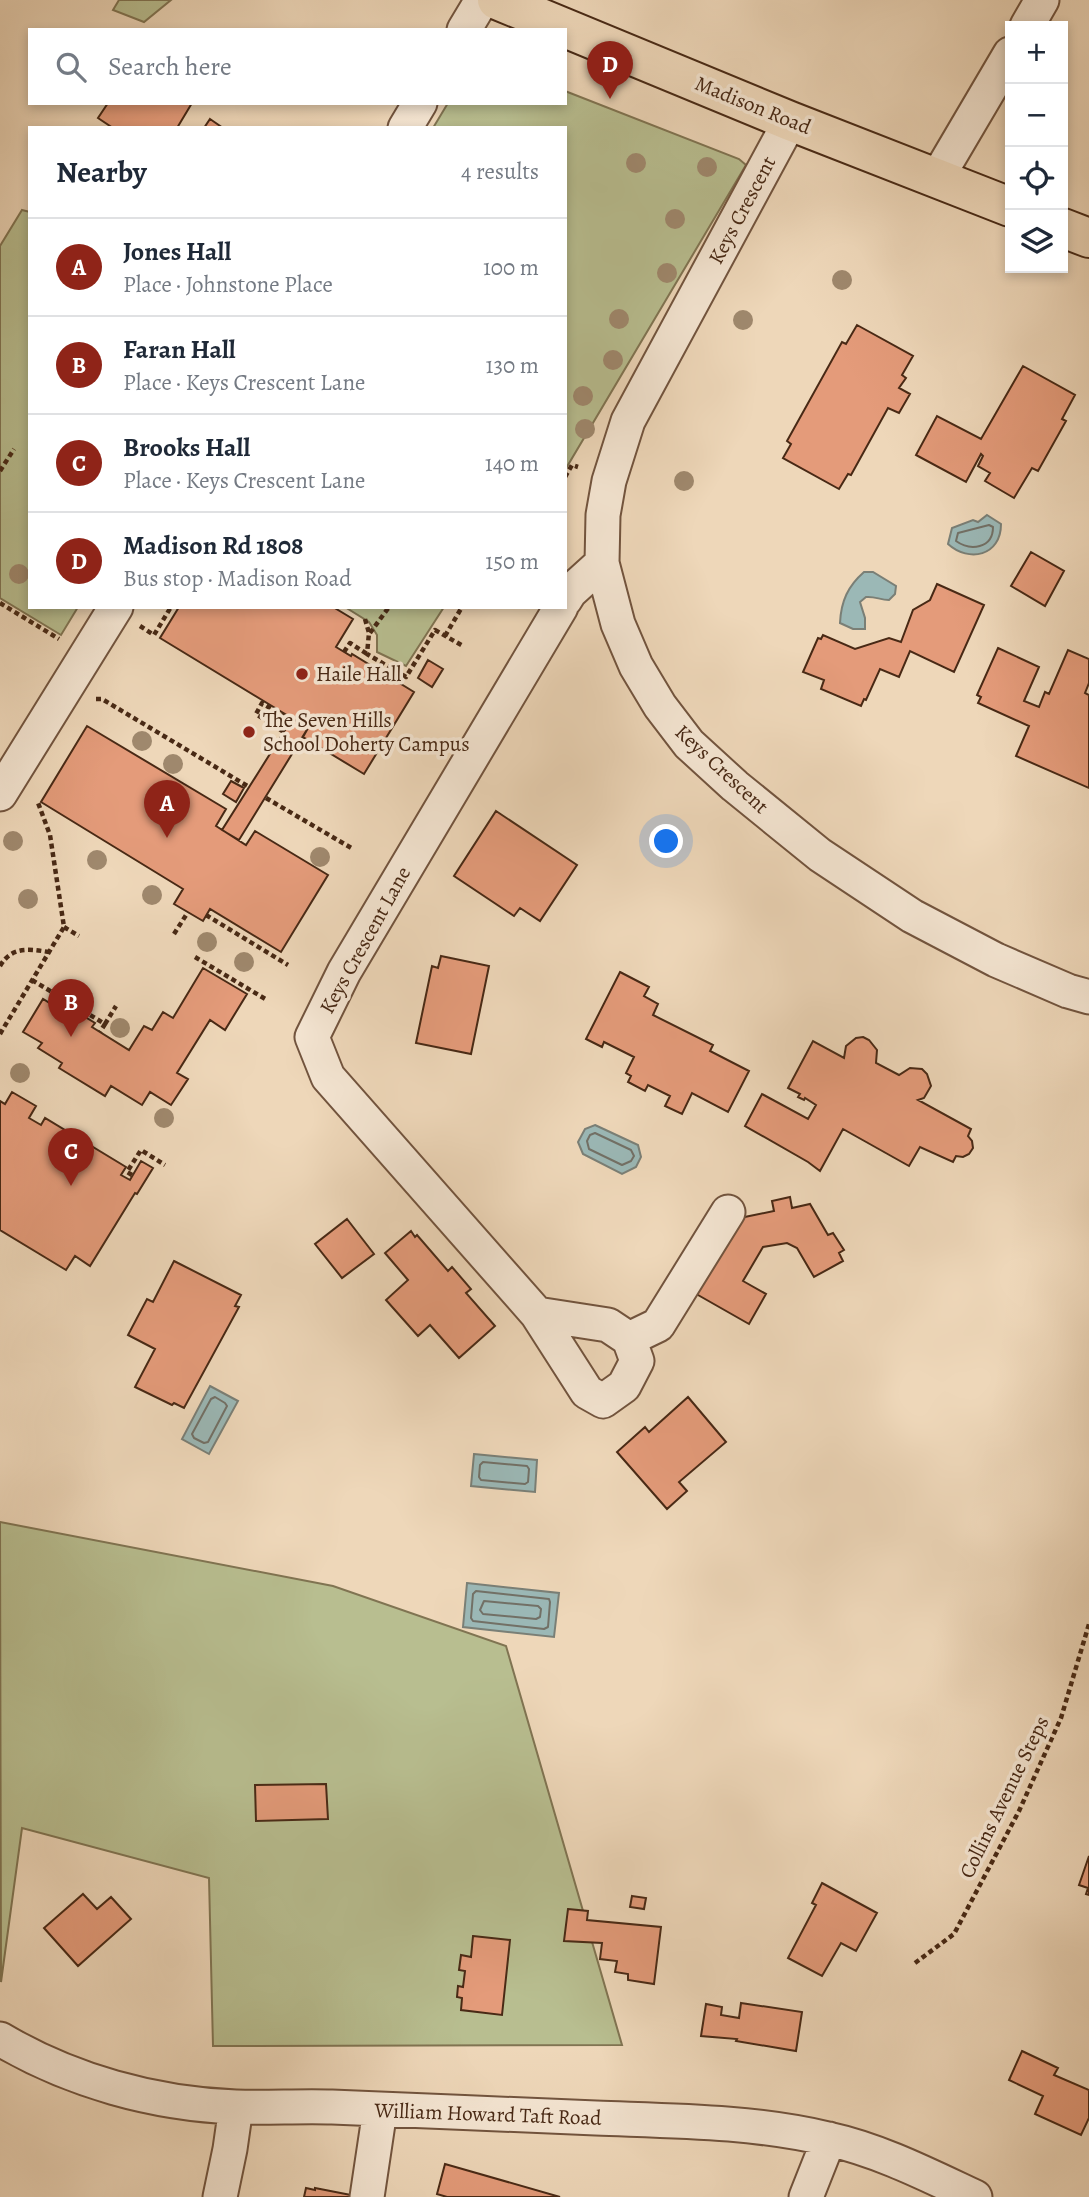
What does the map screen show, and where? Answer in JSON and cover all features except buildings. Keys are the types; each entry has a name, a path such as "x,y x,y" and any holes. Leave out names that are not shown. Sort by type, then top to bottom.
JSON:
{"main road":[{"name":"Madison Road","path":"497,0 565,28"},
{"name":"Madison Road","path":"567,29 790,121 1005,205"},
{"path":"1068,230 1089,238"}],"street":[{"path":"465,28 482,0"},
{"path":"1030,21 1042,0"},
{"path":"937,178 1005,62"},
{"path":"406,126 419,105"},
{"name":"Keys Crescent","path":"790,121 628,421 609,481 603,515 602,563 618,624 636,666 660,706 689,744 735,786 820,855 912,916 996,960 1068,991 1089,997"},
{"path":"567,597 602,563"},
{"name":"Keys Crescent Lane","path":"560,609 344,972 312,1037 328,1077 537,1314 587,1392 603,1401 624,1386 637,1361 629,1339"},
{"path":"0,794 124,614"},
{"path":"537,1314 608,1325 629,1339 659,1325 728,1212"},
{"name":"William Howard Taft Road","path":"0,2039 71,2073 126,2092 188,2104 701,2122 778,2129 829,2139 869,2151 975,2197"},
{"path":"220,2197 236,2107"},
{"path":"367,2197 380,2110"},
{"path":"806,2197 829,2139"}],"path":[{"path":"0,471 14,449"},
{"path":"567,474 572,465"},
{"path":"0,603 52,634"},
{"path":"124,614 154,635 170,609"},
{"path":"369,633 387,609"},
{"path":"445,636 461,609"},
{"path":"365,619 369,633 367,654"},
{"path":"344,652 350,643 406,677 435,630 463,646"},
{"path":"88,701 102,699 249,787"},
{"path":"284,732 256,714 262,703 291,721"},
{"path":"0,1034 64,927 51,835 36,797"},
{"path":"266,798 353,849"},
{"path":"174,934 188,912"},
{"path":"206,915 288,965"},
{"path":"64,927 79,936"},
{"path":"0,966 6,956 18,951 50,952"},
{"path":"195,957 267,1000"},
{"path":"32,980 105,1024"},
{"path":"100,1032 116,1006"},
{"path":"132,1175 127,1172 141,1150 165,1165"},
{"name":"Collins Avenue Steps","path":"915,1963 954,1934 1019,1811 1061,1717 1089,1624"}],"green space":[{"path":"119,0 171,0 144,22 113,10"},
{"path":"567,92 739,159 746,165 567,467 567,126 434,126 447,105 567,105"},
{"path":"22,210 28,212 28,609 77,609 61,635 0,598 0,246"},
{"path":"348,609 443,609 406,666 377,652 377,635 369,622"},
{"path":"0,1522 333,1586 506,1646 622,2045 213,2046 209,1878 22,1828 1,1982"}],"water":[{"path":"987,515 1001,524 1000,535 990,549 982,553 965,553 948,544 952,528 973,520 978,522"},
{"path":"864,572 873,572 896,586 895,594 889,600 866,597 860,602 865,629 853,629 840,623 842,608 846,594"},
{"path":"595,1125 638,1145 641,1157 636,1167 622,1174 583,1154 578,1142 585,1129"},
{"path":"210,1386 238,1401 209,1454 182,1439"},
{"path":"474,1454 537,1460 535,1492 471,1486"},
{"path":"467,1583 559,1593 554,1637 463,1627"}],"place":[{"name":"Madison Rd 1808","path":"610,99"},
{"name":"Haile Hall","path":"302,674"},
{"name":"The Seven Hills School Doherty Campus","path":"249,732"},
{"name":"Jones Hall","path":"167,838"},
{"name":"Faran Hall","path":"71,1037"},
{"name":"Brooks Hall","path":"71,1186"}]}
